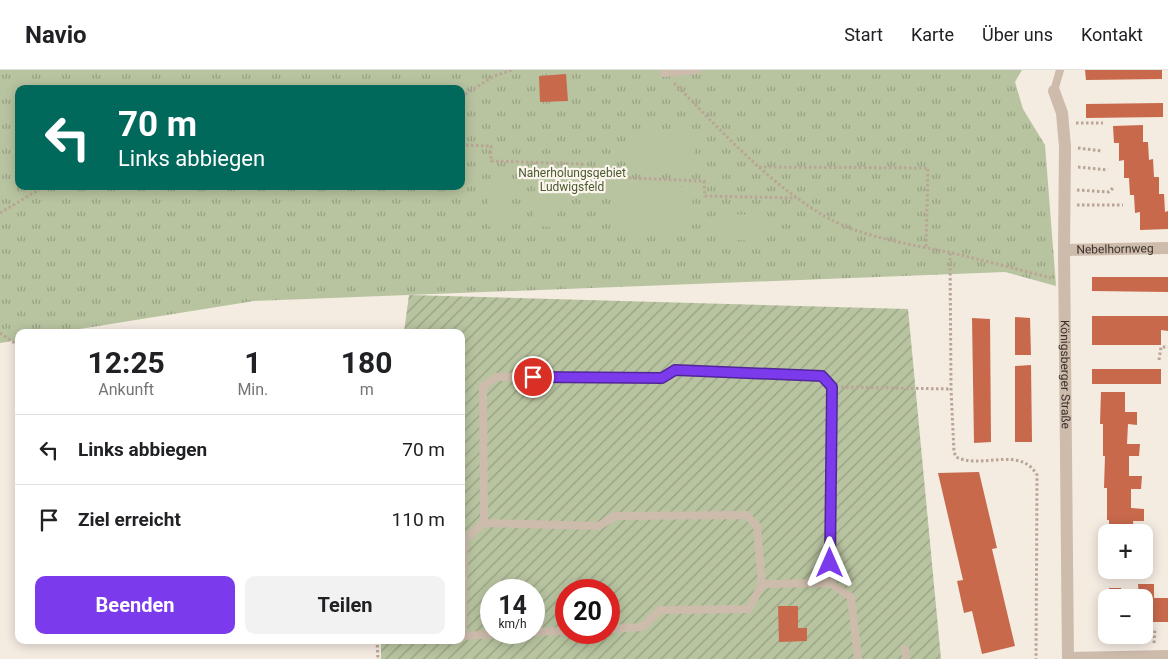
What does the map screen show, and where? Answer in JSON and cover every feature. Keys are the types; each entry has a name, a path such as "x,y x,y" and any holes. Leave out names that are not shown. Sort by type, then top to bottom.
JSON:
{"street":[{"name":"Königsberger Straße","path":"1054,91 1062,113 1065,147 1064,285 1068,658"},
{"name":"Nebelhornweg","path":"1064,250 1168,248"},
{"path":"1068,658 1168,656"}],"lane":[{"path":"664,73 697,70"},
{"path":"1054,91 1060,70"},
{"path":"484,523 483,387 496,376 662,378 675,370 822,376 832,387 830,582"},
{"path":"465,539 484,523 599,526 615,516 746,516 757,526 762,584 749,609 660,610 642,627 620,628"},
{"path":"762,584 830,582 851,598 858,659"},
{"path":"465,636 480,635"},
{"path":"905,649 906,659"}],"path":[{"path":"465,94 494,76 512,70"},
{"path":"664,73 758,167 796,198 829,219 858,230 926,248 1056,279 1064,285"},
{"path":"1063,124 1103,123"},
{"path":"465,145 491,146 491,161 582,164 582,176 704,181 705,196 796,198"},
{"path":"1065,147 1102,152"},
{"path":"1065,166 1108,170"},
{"path":"758,167 928,168 926,248"},
{"path":"1064,188 1099,192 1109,192 1113,188"},
{"path":"0,213 38,190"},
{"path":"1064,204 1122,205"},
{"path":"950,253 951,389 954,452 956,457 970,461 1013,459 1026,462 1037,475 1036,659"},
{"path":"0,333 15,343"},
{"path":"1160,360 1161,347 1168,346"},
{"path":"832,387 951,389"},
{"path":"378,644 378,659"}],"green space":[{"name":"Naherholungsgebiet Ludwigsfeld","path":"0,70 1022,70 1015,82 1023,109 1045,145 1056,286 1005,272 254,301 80,329 15,329 15,341 0,343"},
{"path":"633,129 695,132 693,169 631,166"},
{"path":"535,182 558,184 557,227 533,226"},
{"path":"488,183 512,183 510,227 487,226"},
{"path":"617,185 693,187 691,236 616,233"},
{"path":"716,214 768,215 767,241 716,239"},
{"path":"409,295 908,309 941,659 381,659 381,644 465,644 465,329 404,329"}],"building":[{"path":"1085,70 1162,70 1162,79 1086,80"},
{"path":"566,74 568,101 540,102 539,76"},
{"path":"1163,103 1163,117 1086,118 1086,104"},
{"path":"1143,125 1143,142 1148,142 1149,160 1153,159 1154,177 1159,177 1159,194 1164,194 1165,212 1168,211 1168,229 1140,230 1140,212 1135,213 1134,195 1130,195 1129,178 1124,178 1124,160 1119,161 1119,143 1114,143 1113,126"},
{"path":"1092,277 1168,277 1168,292 1092,291"},
{"path":"1092,316 1168,316 1168,331 1161,330 1161,345 1092,345"},
{"path":"1015,317 1030,318 1031,355 1015,355"},
{"path":"972,318 990,319 991,442 974,443"},
{"path":"1031,365 1032,442 1015,442 1015,366"},
{"path":"1092,369 1161,369 1161,384 1092,384"},
{"path":"1101,392 1125,392 1125,412 1137,412 1137,425 1128,424 1127,444 1140,444 1139,456 1129,456 1129,476 1142,476 1141,489 1131,489 1131,508 1144,509 1144,521 1133,521 1133,524 1109,524 1109,520 1107,520 1107,488 1104,488 1103,424 1100,424"},
{"path":"979,472 997,548 992,549 1015,646 982,654 972,611 964,613 957,581 963,580 938,473"},
{"path":"1138,584 1154,584 1154,598 1168,598 1168,622 1153,622 1153,589 1138,589"},
{"path":"778,606 798,606 798,628 807,628 807,641 779,642"}],"route":[{"path":"533,377 662,378 675,370 822,376 832,387 830,563"}]}
